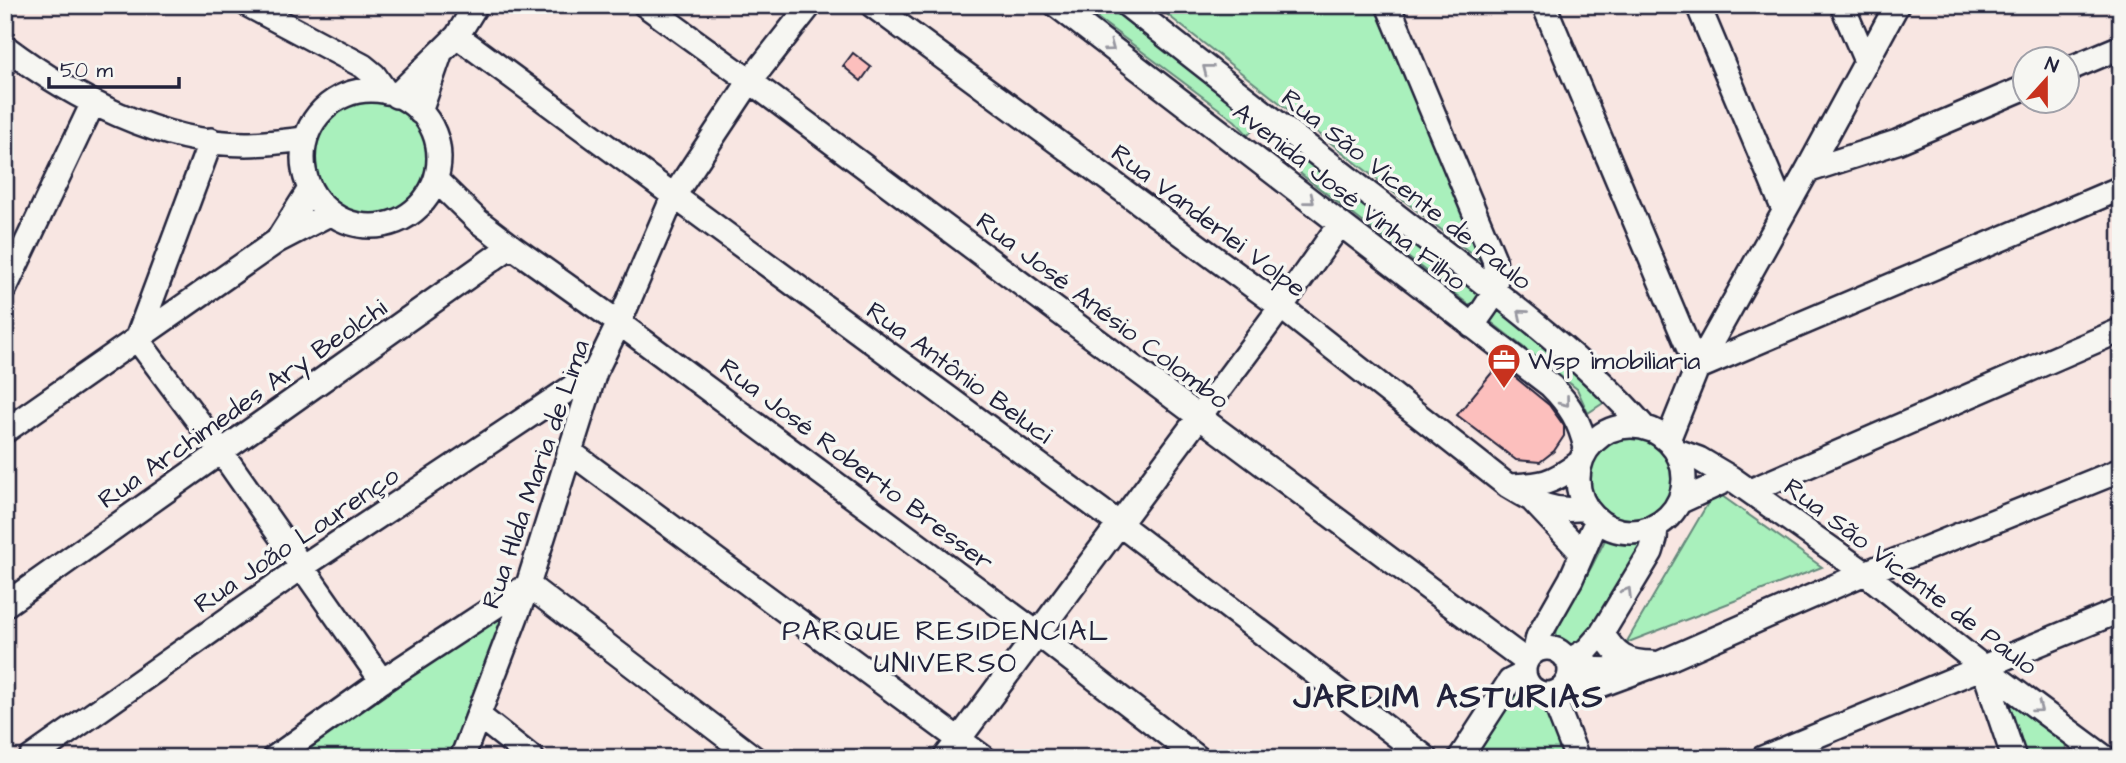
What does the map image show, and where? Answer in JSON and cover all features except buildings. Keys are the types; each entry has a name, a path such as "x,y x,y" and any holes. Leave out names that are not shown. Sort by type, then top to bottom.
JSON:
{"street":[{"path":"248,5 363,66 391,94 420,112 428,121 438,144 436,180 424,201 409,215 390,224 370,226 349,223 331,213 310,189 303,163 305,139 312,124 322,111 351,93 368,91 391,94 440,54 457,36 476,5"},
{"name":"Rua Hlda Maria de Lima","path":"462,758 528,585 595,372 620,323 674,197 750,81 810,5"},
{"name":"Rua Vanderlei Volpe","path":"872,5 1281,307 1508,486 1551,508 1592,514"},
{"name":"Avenida José Vinha Filho","path":"1056,5 1551,386 1570,405 1581,428 1583,455"},
{"name":"Rua São Vicente de Paulo","path":"1126,5 1495,292 1614,392 1660,437 1751,491 1865,573 1983,667 2104,757"},
{"path":"1388,5 1494,259 1497,274 1495,292 1472,326"},
{"path":"1544,5 1697,368"},
{"path":"1698,5 1784,210"},
{"path":"1842,5 1866,61"},
{"path":"1660,437 1685,397 1697,368 1897,5"},
{"name":"Rua José Anésio Colombo","path":"656,9 1528,662"},
{"name":"Rua Antônio Beluci","path":"457,36 1118,523 1426,758"},
{"path":"321,45 342,74 351,93"},
{"path":"5,47 46,77 93,103 130,119 173,132 246,144 305,139"},
{"path":"2080,64 2121,47"},
{"path":"420,112 440,54"},
{"path":"1807,172 1897,142 2010,94"},
{"path":"5,288 93,103"},
{"path":"1256,159 1279,126"},
{"path":"138,339 211,140"},
{"path":"246,144 303,163"},
{"path":"1287,181 1308,147"},
{"name":"Rua José Roberto Bresser","path":"436,180 478,221 620,323 1038,634 1198,758"},
{"path":"1697,368 2121,188"},
{"path":"277,240 310,189"},
{"name":"Rua José Roberto Bresser","path":"424,201 478,221"},
{"path":"5,431 277,240 331,213"},
{"path":"945,758 1281,307 1340,223"},
{"name":"Rua Archimedes Ary Beolchi","path":"5,606 511,246"},
{"path":"1751,491 2121,330"},
{"path":"138,339 222,453 382,681"},
{"name":"Rua João Lourenço","path":"30,758 302,567 595,372"},
{"path":"1508,486 1541,485 1559,478 1602,433 1622,426 1660,437 1684,476 1679,502 1669,516 1656,526 1625,532 1610,528 1592,514 1579,494 1577,478 1583,455"},
{"path":"569,451 984,758"},
{"path":"1592,514 1582,553 1571,579 1538,636 1528,662 1527,683 1542,694 1587,690 1649,667 1865,573 2121,470"},
{"path":"1679,502 1731,478"},
{"path":"1533,501 1582,553"},
{"path":"1556,692 1566,685 1569,665 1602,633 1651,552 1656,526"},
{"path":"274,758 382,681 528,585 754,758"},
{"path":"1763,758 2121,610"},
{"path":"1602,633 1611,648 1623,658 1649,667"},
{"path":"1460,758 1510,681 1542,649 1557,651 1569,665 1649,667"},
{"path":"1983,667 2014,758"},
{"path":"1556,692 1577,758"},
{"path":"479,716 532,758"},
{"path":"2104,757 2121,750"}],"green space":[{"path":"1080,5 1109,5 1257,118 1259,124 1248,135 1235,121"},
{"path":"1155,5 1374,5 1486,265"},
{"path":"371,102 382,103 404,112 420,128 429,150 429,172 420,194 404,210 382,219 371,220 360,219 338,210 322,194 313,172 312,161 313,150 322,128 338,112 360,103"},
{"path":"1311,160 1611,398 1588,413 1577,389 1301,174 1299,170 1304,161"},
{"path":"1631,434 1648,437 1662,447 1672,461 1675,478 1672,495 1662,509 1648,519 1631,522 1614,519 1600,509 1590,495 1587,478 1590,461 1600,447 1614,437"},
{"path":"1715,491 1822,567 1626,643"},
{"path":"1607,536 1628,541 1645,541 1586,644 1567,651 1557,641 1557,627"},
{"path":"509,608 451,758 296,758"},
{"path":"1522,684 1531,686 1571,758 1470,758 1515,688"},
{"path":"1999,693 2064,738 2066,748 2063,758 2023,758"}],"place":[{"name":"Wsp imobiliaria","path":"1504,390"}],"district":[{"name":"PARQUE RESIDENCIAL UNIVERSO","path":"946,646"},
{"name":"JARDIM ASTURIAS","path":"1449,695"}]}
